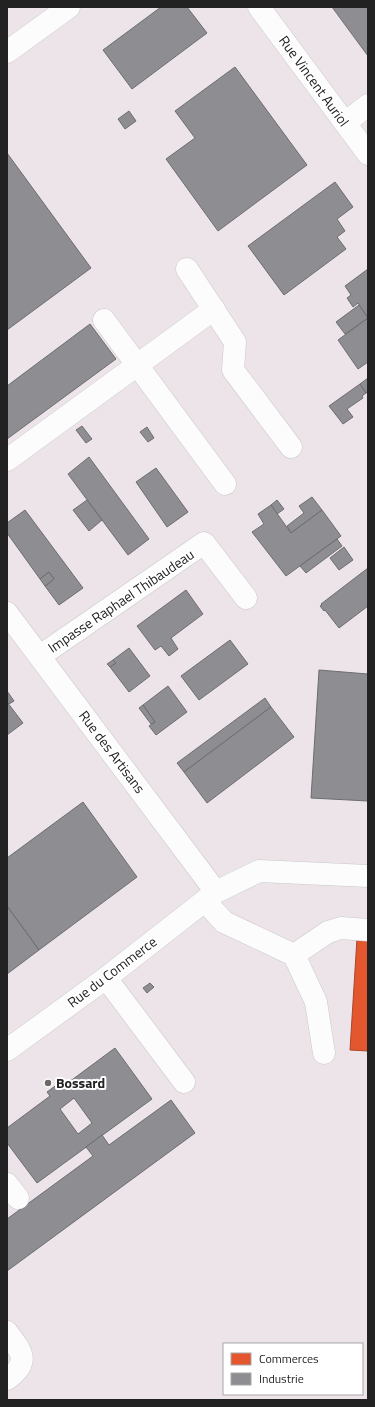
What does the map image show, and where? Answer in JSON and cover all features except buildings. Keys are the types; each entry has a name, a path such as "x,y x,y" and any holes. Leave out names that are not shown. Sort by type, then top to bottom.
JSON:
{"street":[{"path":"7,52 69,7"},
{"name":"Rue Vincent Auriol","path":"259,7 368,154"},
{"path":"345,123 368,105"},
{"path":"187,270 235,342 233,370 291,447"},
{"path":"7,460 214,309"},
{"path":"104,320 226,484"},
{"name":"Impasse Raphael Thibaudeau","path":"40,656 204,543 246,598"},
{"name":"Rue des Artisans","path":"7,612 40,656 210,897 224,922 294,955"},
{"name":"Rue du Commerce","path":"7,1050 106,978 210,897 259,871 368,876"},
{"path":"324,1053 316,1002 294,955 328,932 341,928 368,930"},
{"path":"106,978 184,1082"},
{"path":"7,1332 20,1350 23,1358 21,1366 15,1374 7,1379"}],"shaded area":[{"path":"7,7 368,7 368,1400 7,1400"}],"place":[{"name":"Bossard","path":"48,1083"}]}
